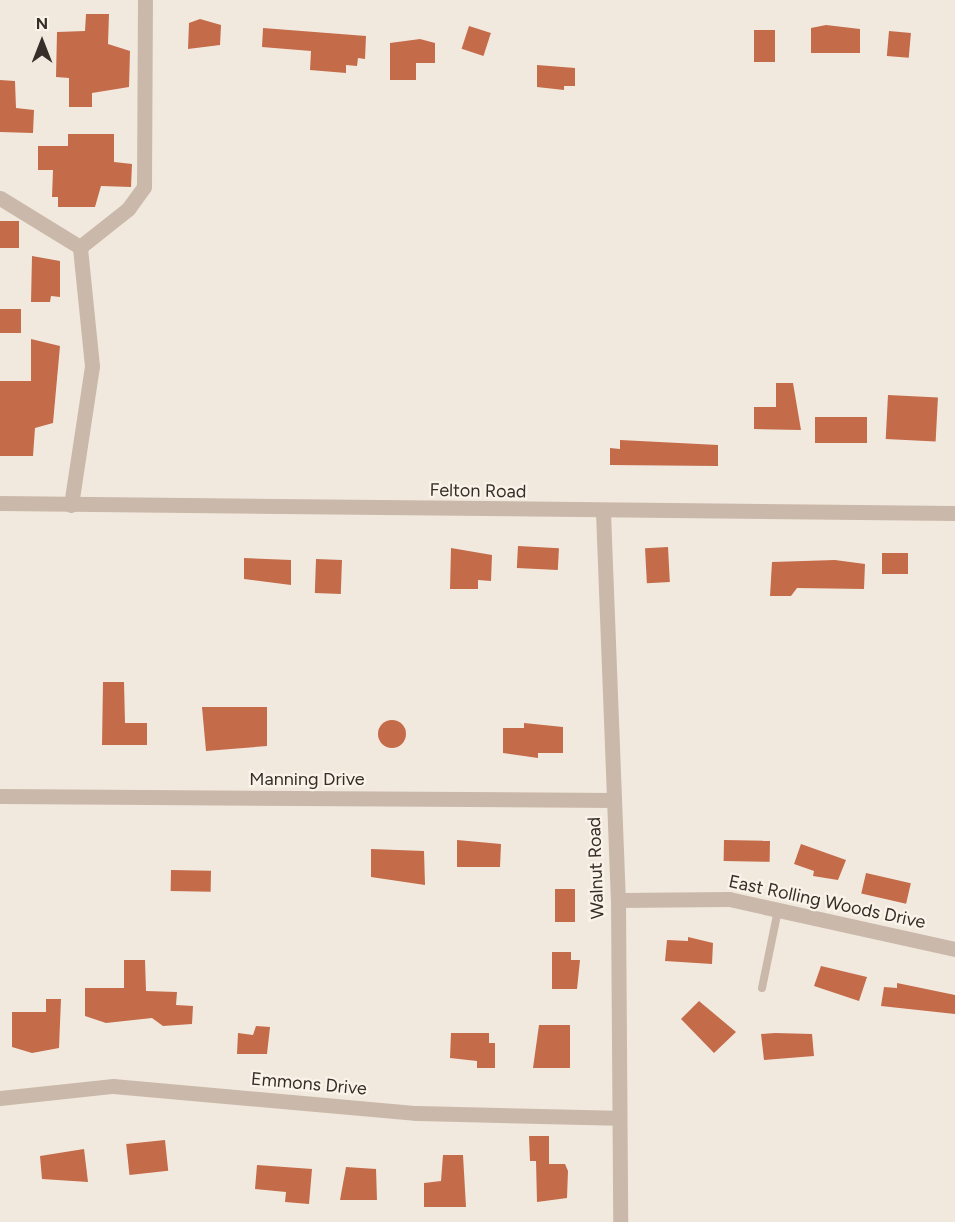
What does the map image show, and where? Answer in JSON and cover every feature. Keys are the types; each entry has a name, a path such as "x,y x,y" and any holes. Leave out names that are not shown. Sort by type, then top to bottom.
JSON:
{"street":[{"path":"80,247 128,209 144,187 145,0"},
{"path":"0,198 80,247"},
{"path":"71,505 92,366 80,247"},
{"name":"Felton Road","path":"0,503 603,512 955,513"},
{"name":"Walnut Road","path":"603,512 618,900 616,1118 620,1222"},
{"name":"Manning Drive","path":"0,796 614,800"},
{"name":"East Rolling Woods Drive","path":"618,900 729,899 955,949"},
{"name":"Emmons Drive","path":"0,1098 113,1086 417,1113 616,1118"}],"lane":[{"path":"762,988 778,910"}],"building":[{"path":"86,14 109,14 108,44 130,51 129,87 92,93 92,107 69,107 69,78 56,77 57,32 85,31"},
{"path":"200,19 221,25 220,45 188,49 189,23"},
{"path":"826,25 860,29 860,53 811,53 811,28"},
{"path":"469,26 491,33 483,56 462,49"},
{"path":"263,28 366,36 365,59 358,58 357,66 346,65 346,73 310,70 311,51 262,47"},
{"path":"754,30 775,30 775,62 754,62"},
{"path":"889,31 911,33 909,58 887,56"},
{"path":"420,39 435,43 435,63 416,63 416,80 390,80 390,43"},
{"path":"537,65 575,68 575,86 564,86 564,90 537,87"},
{"path":"0,80 15,81 16,108 34,110 33,133 0,132"},
{"path":"68,134 114,134 114,162 132,164 131,187 101,186 95,207 58,207 58,197 52,197 53,170 38,170 38,146 68,146"},
{"path":"0,221 19,221 19,248 0,248"},
{"path":"32,256 60,261 60,297 51,296 50,302 31,302"},
{"path":"0,309 21,309 21,333 0,333"},
{"path":"31,339 60,346 53,423 35,428 33,456 0,456 0,381 31,381"},
{"path":"776,383 793,383 801,430 754,429 754,407 776,407"},
{"path":"888,395 938,398 936,442 886,439"},
{"path":"815,417 867,417 867,443 815,443"},
{"path":"620,440 718,445 718,466 610,465 610,448 620,449"},
{"path":"518,546 559,548 558,570 517,568"},
{"path":"668,547 670,582 647,583 645,548"},
{"path":"451,548 492,555 491,581 478,580 478,589 450,589"},
{"path":"882,553 908,553 908,574 882,574"},
{"path":"244,558 291,560 291,585 244,579"},
{"path":"316,559 342,560 341,594 315,593"},
{"path":"835,560 865,564 864,589 797,588 791,596 770,596 772,562"},
{"path":"103,682 124,682 125,723 147,723 147,745 102,745"},
{"path":"202,707 267,707 267,746 206,751"},
{"path":"392,720 402,724 406,734 402,744 392,748 382,744 378,734 382,724"},
{"path":"524,723 563,727 563,753 538,753 538,758 503,753 503,728 524,728"},
{"path":"457,840 501,844 500,867 457,867"},
{"path":"724,840 770,841 770,862 724,861"},
{"path":"801,844 846,860 838,880 813,876 814,871 794,864"},
{"path":"371,849 424,851 425,885 371,877"},
{"path":"171,870 211,871 211,892 171,891"},
{"path":"866,873 911,883 906,904 861,893"},
{"path":"555,889 575,889 575,922 555,922"},
{"path":"688,937 713,943 712,964 665,961 667,940 688,941"},
{"path":"552,952 571,952 571,960 580,960 577,989 552,989"},
{"path":"124,960 145,960 146,991 177,992 176,1005 193,1006 192,1024 163,1026 152,1018 106,1023 85,1016 85,988 124,988"},
{"path":"821,966 867,977 859,1001 814,986"},
{"path":"897,983 955,995 955,1014 881,1006 884,987 897,988"},
{"path":"46,999 61,999 59,1048 32,1053 12,1047 12,1012 46,1012"},
{"path":"699,1001 736,1032 714,1053 681,1019"},
{"path":"539,1025 570,1025 570,1068 533,1068"},
{"path":"256,1026 270,1027 267,1054 237,1054 238,1033 253,1035"},
{"path":"451,1033 489,1033 489,1043 495,1043 495,1068 477,1068 477,1061 450,1058"},
{"path":"761,1034 812,1034 814,1056 764,1060"},
{"path":"529,1136 549,1136 549,1164 565,1164 568,1171 567,1198 537,1202 536,1161 530,1161"},
{"path":"165,1140 168,1171 129,1175 126,1144"},
{"path":"84,1149 88,1182 42,1179 40,1156"},
{"path":"443,1155 463,1155 466,1207 424,1207 424,1183 441,1181"},
{"path":"257,1165 312,1169 309,1204 285,1202 286,1192 255,1189"},
{"path":"346,1167 376,1169 377,1200 340,1200"}]}
